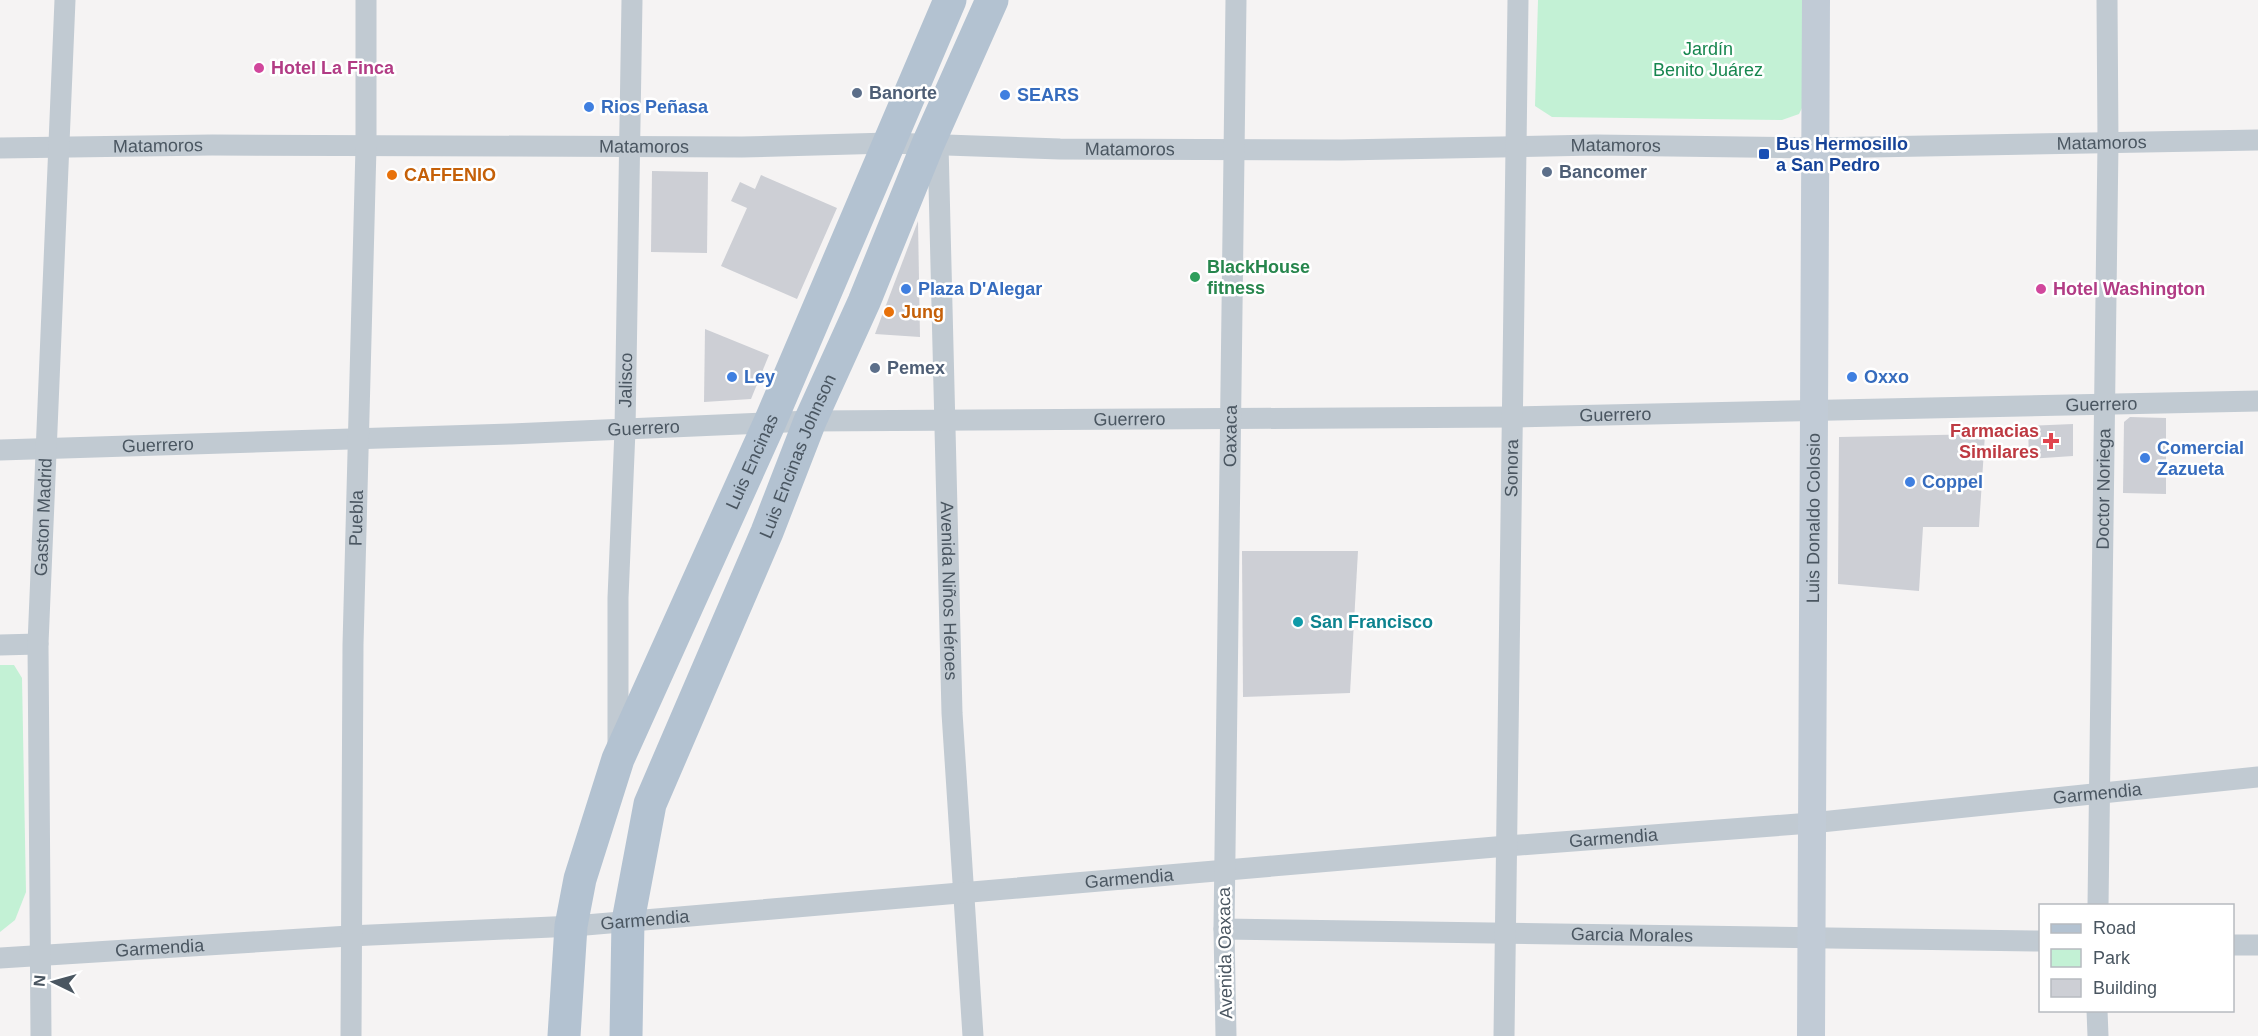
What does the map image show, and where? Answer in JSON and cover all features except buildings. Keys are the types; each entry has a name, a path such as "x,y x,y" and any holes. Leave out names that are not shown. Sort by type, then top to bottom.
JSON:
{"main road":[{"name":"Luis Encinas","path":"564,1036 571,926 580,879 618,759 770,422 950,0"},
{"name":"Luis Encinas Johnson","path":"626,1036 628,921 650,804 762,543 810,421 933,144 992,0"},
{"name":"Luis Donaldo Colosio","path":"1811,1036 1816,0"}],"street":[{"name":"Gaston Madrid","path":"41,1036 38,644 65,0"},
{"name":"Puebla","path":"351,1036 349,936 357,438 366,147 366,0"},
{"name":"Jalisco","path":"618,759 618,598 626,430 632,0"},
{"name":"Oaxaca","path":"1225,871 1236,0"},
{"name":"Sonora","path":"1504,1036 1518,146 1518,0"},
{"name":"Doctor Noriega","path":"2098,904 2108,143 2107,0"},
{"name":"Matamoros","path":"0,148 631,147 889,143 1060,149 1518,146 1816,148 2258,140"},
{"name":"Avenida Niños Héroes","path":"933,144 945,422 952,713 973,1036"},
{"name":"Guerrero","path":"0,450 626,430 810,421 1513,417 2258,401"},
{"path":"0,645 38,644"},
{"name":"Garmendia","path":"0,958 349,936 571,926 1507,846 1811,823 2258,777"},
{"name":"Avenida Oaxaca","path":"1225,871 1226,1036"},
{"name":"Garcia Morales","path":"1224,929 2039,941"},
{"path":"2234,945 2258,945"},
{"path":"2097,1012 2097,1036"}],"green space":[{"name":"Jardín Benito Juárez","path":"1538,0 1807,0 1806,100 1799,114 1782,120 1552,117 1535,106"},
{"path":"0,665 14,665 22,678 26,892 15,920 0,932"}],"place":[{"name":"Hotel La Finca","path":"259,68"},
{"name":"Banorte","path":"857,93"},
{"name":"SEARS","path":"1005,95"},
{"name":"Rios Peñasa","path":"589,107"},
{"name":"Bus Hermosillo a San Pedro","path":"1764,154"},
{"name":"Bancomer","path":"1547,172"},
{"name":"CAFFENIO","path":"392,175"},
{"name":"BlackHouse fitness","path":"1195,277"},
{"name":"Plaza D'Alegar","path":"906,289"},
{"name":"Hotel Washington","path":"2041,289"},
{"name":"Jung","path":"889,312"},
{"name":"Pemex","path":"875,368"},
{"name":"Ley","path":"732,377"},
{"name":"Oxxo","path":"1852,377"},
{"name":"Farmacias Similares","path":"2051,441"},
{"name":"Comercial Zazueta","path":"2145,458"},
{"name":"Coppel","path":"1910,482"},
{"name":"San Francisco","path":"1298,622"}]}
